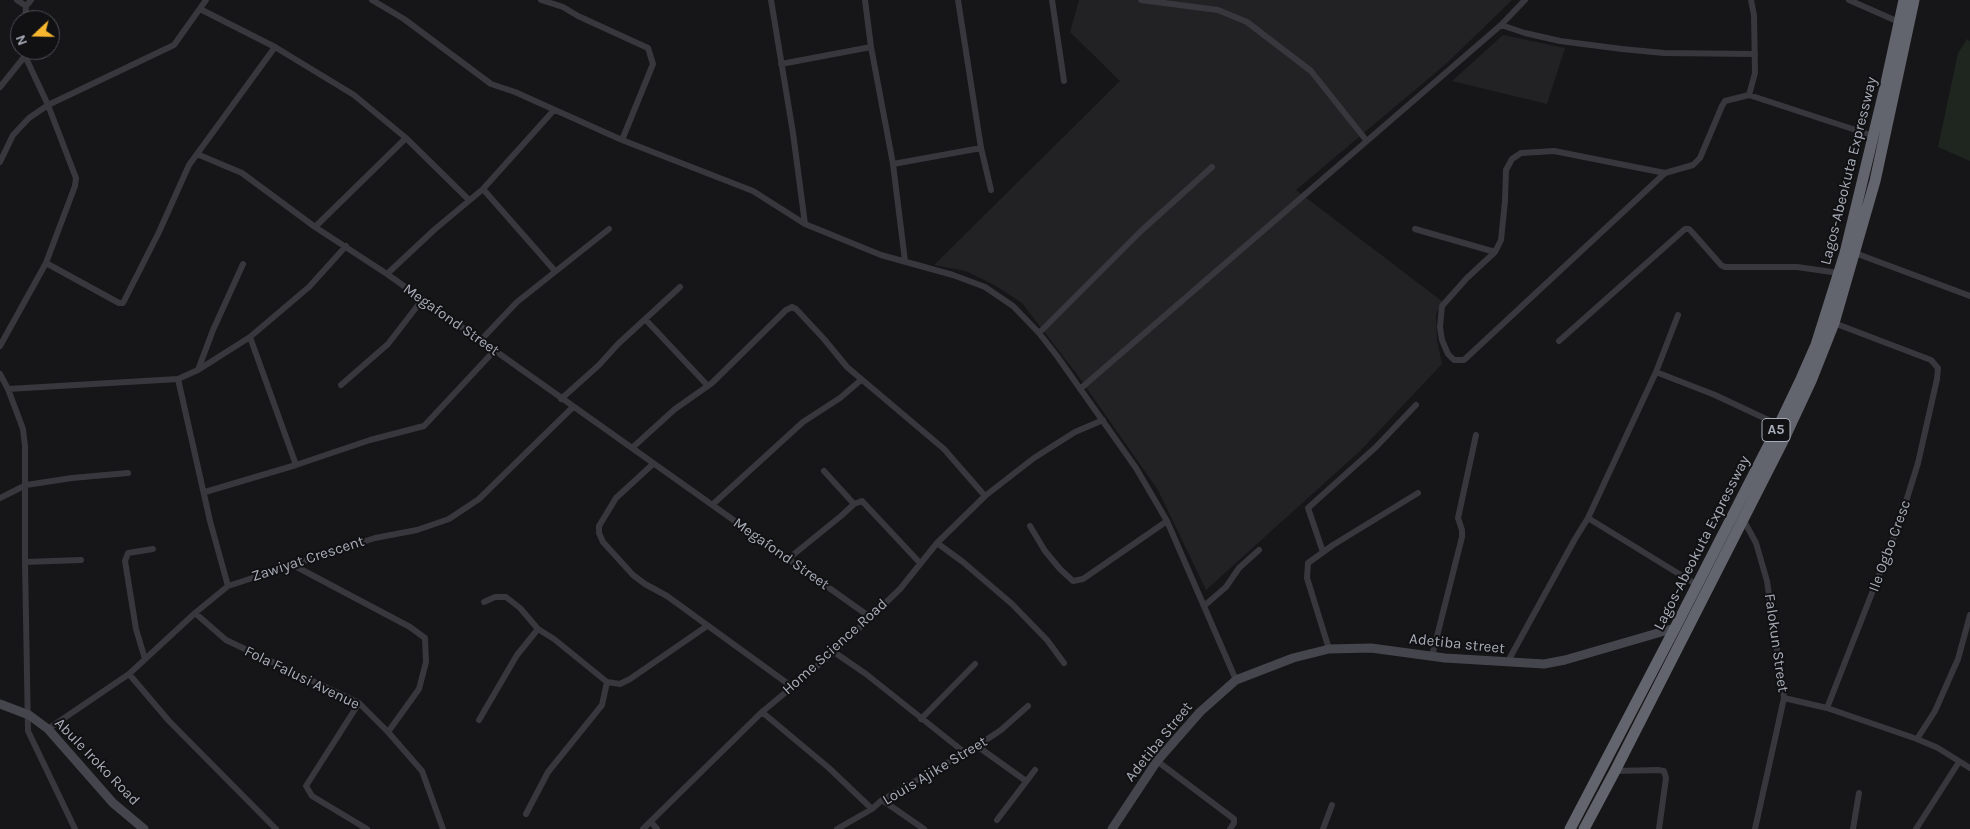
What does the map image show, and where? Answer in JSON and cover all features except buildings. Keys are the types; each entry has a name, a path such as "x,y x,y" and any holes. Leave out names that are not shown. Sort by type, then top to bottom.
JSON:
{"highway":[{"name":"Lagos-Abeokuta Expressway","path":"1570,829 1676,628 1779,425 1818,338 1839,273 1874,136 1904,0"},
{"name":"Lagos-Abeokuta Expressway","path":"1584,829 1743,519 1811,381 1834,324 1879,163 1914,0"}],"street":[{"path":"17,0 26,6"},
{"path":"26,10 26,6 31,0"},
{"path":"0,162 13,135 29,118 48,105 174,45 206,0"},
{"path":"372,0 404,19 491,84 622,140 753,191 806,224 881,255 953,275 985,287 1013,306 1039,333 1136,468 1167,522 1236,680"},
{"path":"541,0 563,7 578,16 648,48 653,64 622,140"},
{"path":"563,7 569,0"},
{"path":"771,0 806,224"},
{"path":"866,0 871,47 893,164 905,261"},
{"path":"958,0 981,148 991,190"},
{"path":"1052,0 1064,81"},
{"path":"1141,0 1218,10 1247,22 1311,71 1366,140"},
{"path":"1080,390 1366,140 1501,25 1525,0"},
{"path":"1749,94 1755,73 1754,15 1751,0"},
{"path":"1848,0 1899,22"},
{"path":"200,9 274,47 354,95 406,138 469,200"},
{"path":"1501,25 1525,33 1560,40 1622,49 1664,53 1755,54"},
{"path":"46,263 123,304 159,232 189,165 274,47"},
{"path":"781,64 871,47"},
{"path":"0,87 20,60"},
{"path":"0,346 46,263 72,196 76,178 48,105 28,60"},
{"path":"1664,173 1554,151 1521,153 1512,159 1506,170 1505,202 1500,240 1495,252 1467,278 1442,306 1440,327 1442,340 1448,354 1454,360 1464,360 1664,173 1693,164 1700,158 1725,101 1749,94 1874,136"},
{"path":"387,274 434,230 483,189 554,110"},
{"path":"316,227 406,138"},
{"path":"893,164 981,148"},
{"name":"Megafond Street","path":"197,154 242,173 870,617"},
{"path":"1039,333 1141,231 1212,166"},
{"path":"483,189 555,271"},
{"path":"480,341 518,302 609,229"},
{"path":"1416,229 1495,252"},
{"path":"1559,341 1685,229 1689,229 1715,259 1725,267 1797,267 1839,273"},
{"path":"8,389 178,379 198,370 250,338 309,287 346,246"},
{"path":"1855,253 1970,296"},
{"path":"198,370 213,330 244,264"},
{"path":"561,399 680,287"},
{"path":"341,385 388,344 422,300"},
{"path":"632,448 675,409 708,386 786,310 792,307 824,339 846,367 944,448 985,496"},
{"path":"1507,662 1574,539 1588,518 1656,372 1678,315"},
{"path":"645,318 708,386"},
{"name":"Ile Ogbo Cresc","path":"1827,708 1900,524 1918,463 1938,379 1938,368 1930,360 1834,324"},
{"path":"250,338 296,465"},
{"path":"205,492 296,465 370,440 424,426 494,351"},
{"path":"1656,372 1715,395 1779,425"},
{"path":"0,374 8,389 23,429 26,485 25,562 28,731 75,829"},
{"path":"178,379 210,521 228,586"},
{"path":"712,505 803,422 840,398 861,380"},
{"path":"1323,552 1308,508 1376,447 1416,405"},
{"name":"Zawiyat Crescent","path":"48,729 130,674 195,613 228,586 375,538 417,530 450,519 479,499 572,406"},
{"name":"Home Science Road","path":"643,829 762,712 834,652 900,589 937,543 985,496 1034,458 1075,432 1103,420"},
{"path":"1432,656 1462,537 1458,518 1476,435"},
{"path":"653,464 616,498 598,526 603,542 632,574 645,584 667,596 791,686"},
{"path":"824,471 854,504"},
{"path":"0,498 26,485 72,478 128,473"},
{"path":"1329,648 1306,578 1308,563 1388,510 1418,493"},
{"path":"788,559 854,504 862,501 920,563"},
{"path":"1588,518 1697,585"},
{"name":"Falokun Street","path":"1743,519 1756,543 1767,581 1784,698 1755,829"},
{"path":"1030,526 1045,550 1073,582 1083,579 1167,522"},
{"path":"937,543 964,562 1012,604 1064,662"},
{"path":"145,659 136,629 125,561 128,553 153,549"},
{"path":"1204,606 1226,587 1239,568 1260,550"},
{"path":"25,562 81,560"},
{"path":"291,564 410,627 424,638 426,662 419,689 388,732"},
{"path":"484,602 495,597 506,597 520,608 538,629 554,639 607,682 620,684 630,680 707,626"},
{"name":"Fola Falusi Avenue","path":"195,613 226,640 359,703 388,732 422,772 442,829"},
{"path":"1917,739 1935,711 1958,659 1970,615"},
{"name":"Adetiba street","path":"1236,680 1293,658 1329,648 1371,648 1432,656 1544,664 1676,628"},
{"path":"479,720 517,655 538,629"},
{"path":"834,652 866,674 964,752"},
{"path":"921,719 975,664"},
{"path":"130,674 169,721 276,829"},
{"name":"Adetiba Street","path":"1112,829 1158,761 1200,712 1236,680"},
{"path":"526,814 548,772 602,705 607,682"},
{"path":"1784,698 1827,708 1917,739 1938,748 1970,768"},
{"path":"359,703 306,786 312,796 367,829"},
{"name":"Abule Iroko Road","path":"0,704 29,715 48,729 112,803 144,829"},
{"name":"Louis Ajike Street","path":"837,829 872,809 882,800 977,746 1000,730 1028,706"},
{"path":"762,712 830,768 872,809"},
{"path":"977,746 1026,781"},
{"path":"1158,761 1234,819 1230,829"},
{"path":"1916,829 1959,762"},
{"path":"997,820 1035,770"},
{"path":"1615,771 1658,770 1664,772 1666,778 1659,829"},
{"path":"1853,829 1859,793"},
{"path":"882,800 924,829"},
{"path":"1323,829 1332,805"},
{"path":"651,822 657,829"}],"shaded area":[{"path":"1079,0 1512,0 1447,63 1296,190 1443,302 1436,314 1437,340 1442,364 1360,451 1206,590 1158,490 1076,373 1022,303 996,286 966,271 934,265 1120,81 1070,32"},
{"path":"1503,35 1565,48 1547,104 1452,81"},
{"path":"1967,39 1970,41 1970,161 1938,147 1958,53"}]}
